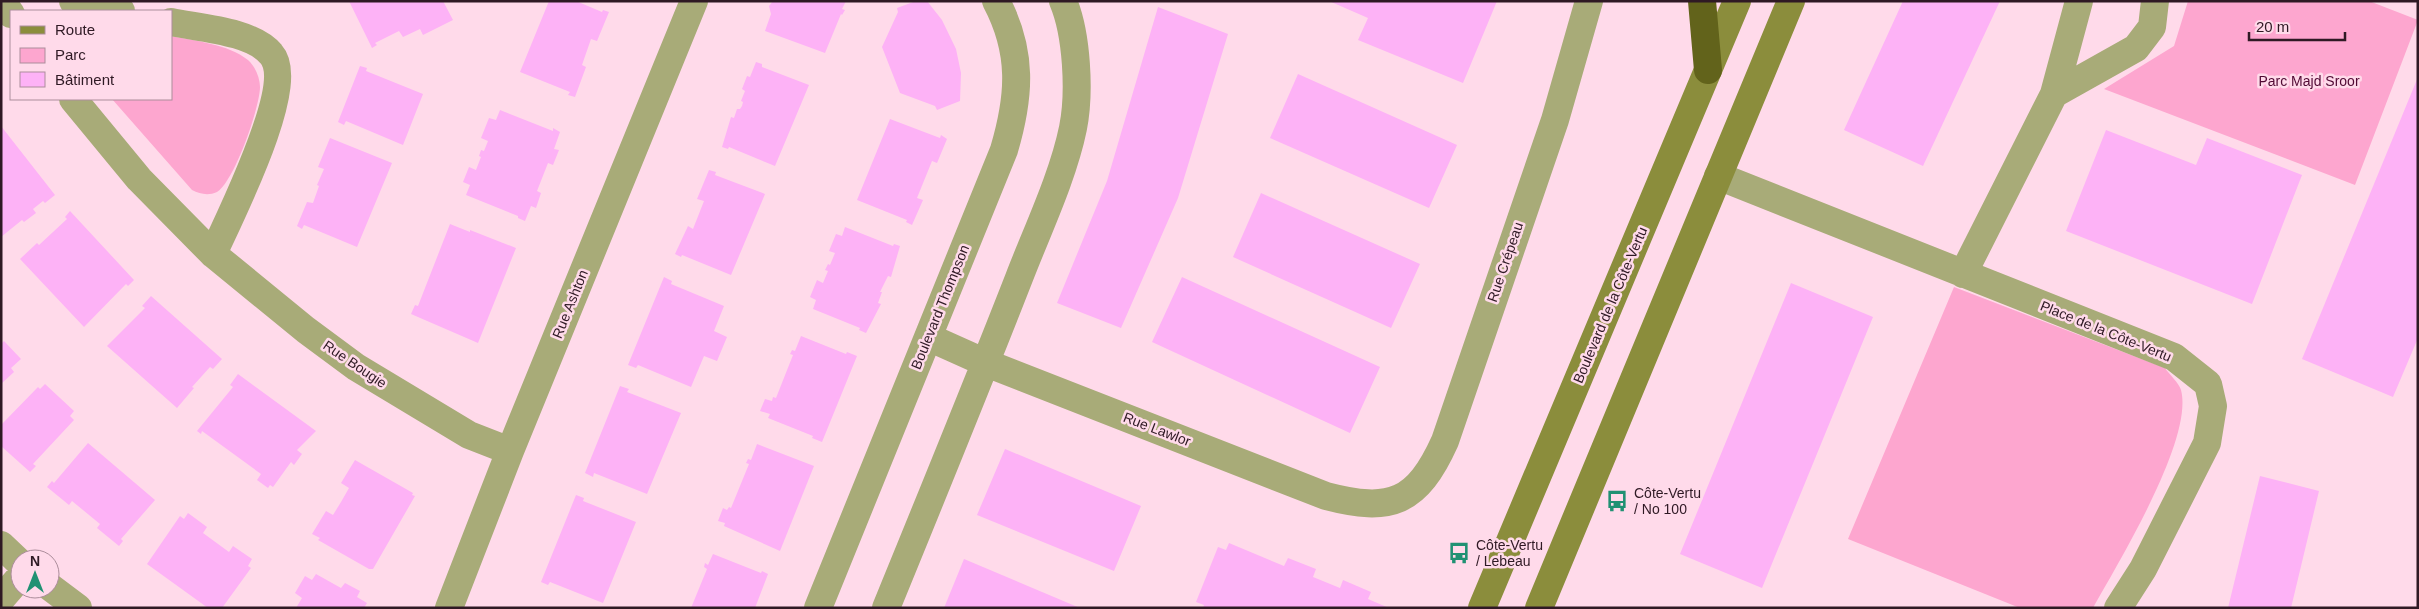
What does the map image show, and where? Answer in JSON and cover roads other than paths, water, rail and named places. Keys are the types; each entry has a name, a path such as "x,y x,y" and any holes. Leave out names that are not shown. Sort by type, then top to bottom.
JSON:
{"highway":[{"path":"1702,1 1708,70"}],"main road":[{"name":"Boulevard de la Côte-Vertu","path":"1482,608 1737,1"},
{"path":"1538,608 1791,1"}],"street":[{"path":"2,1 10,13"},
{"path":"73,1 116,10"},
{"name":"Rue Ashton","path":"449,608 510,452 694,1"},
{"name":"Boulevard Thompson","path":"818,608 1004,150 1012,122 1016,55 1008,24 996,1"},
{"path":"886,608 986,362 1063,163 1073,127 1076,70 1073,40 1063,1"},
{"name":"Rue Crépeau","path":"1390,503 1405,496 1420,484 1435,462 1445,441 1555,120 1589,1"},
{"path":"1963,274 2054,94 2079,1"},
{"path":"2054,94 2136,48 2152,27 2155,1"},
{"path":"172,22 239,36 260,44 272,55 278,70 278,88 271,119 213,254"},
{"name":"Rue Bougie","path":"74,100 139,179 213,254 306,330 356,367 469,435 510,452"},
{"name":"Place de la Côte-Vertu","path":"1718,176 2174,357 2208,384 2213,406 2207,443 2143,569 2118,608"},
{"name":"Rue Lawlor","path":"928,337 986,362 1326,496 1354,503 1390,503"},
{"path":"1,599 10,589"},
{"path":"60,594 78,608"}],"place":[{"name":"Côte-Vertu / No 100","path":"1617,501"},
{"name":"Côte-Vertu / Lebeau","path":"1459,553"}],"park label":[{"name":"Parc Majd Sroor","path":"2309,81"}]}
